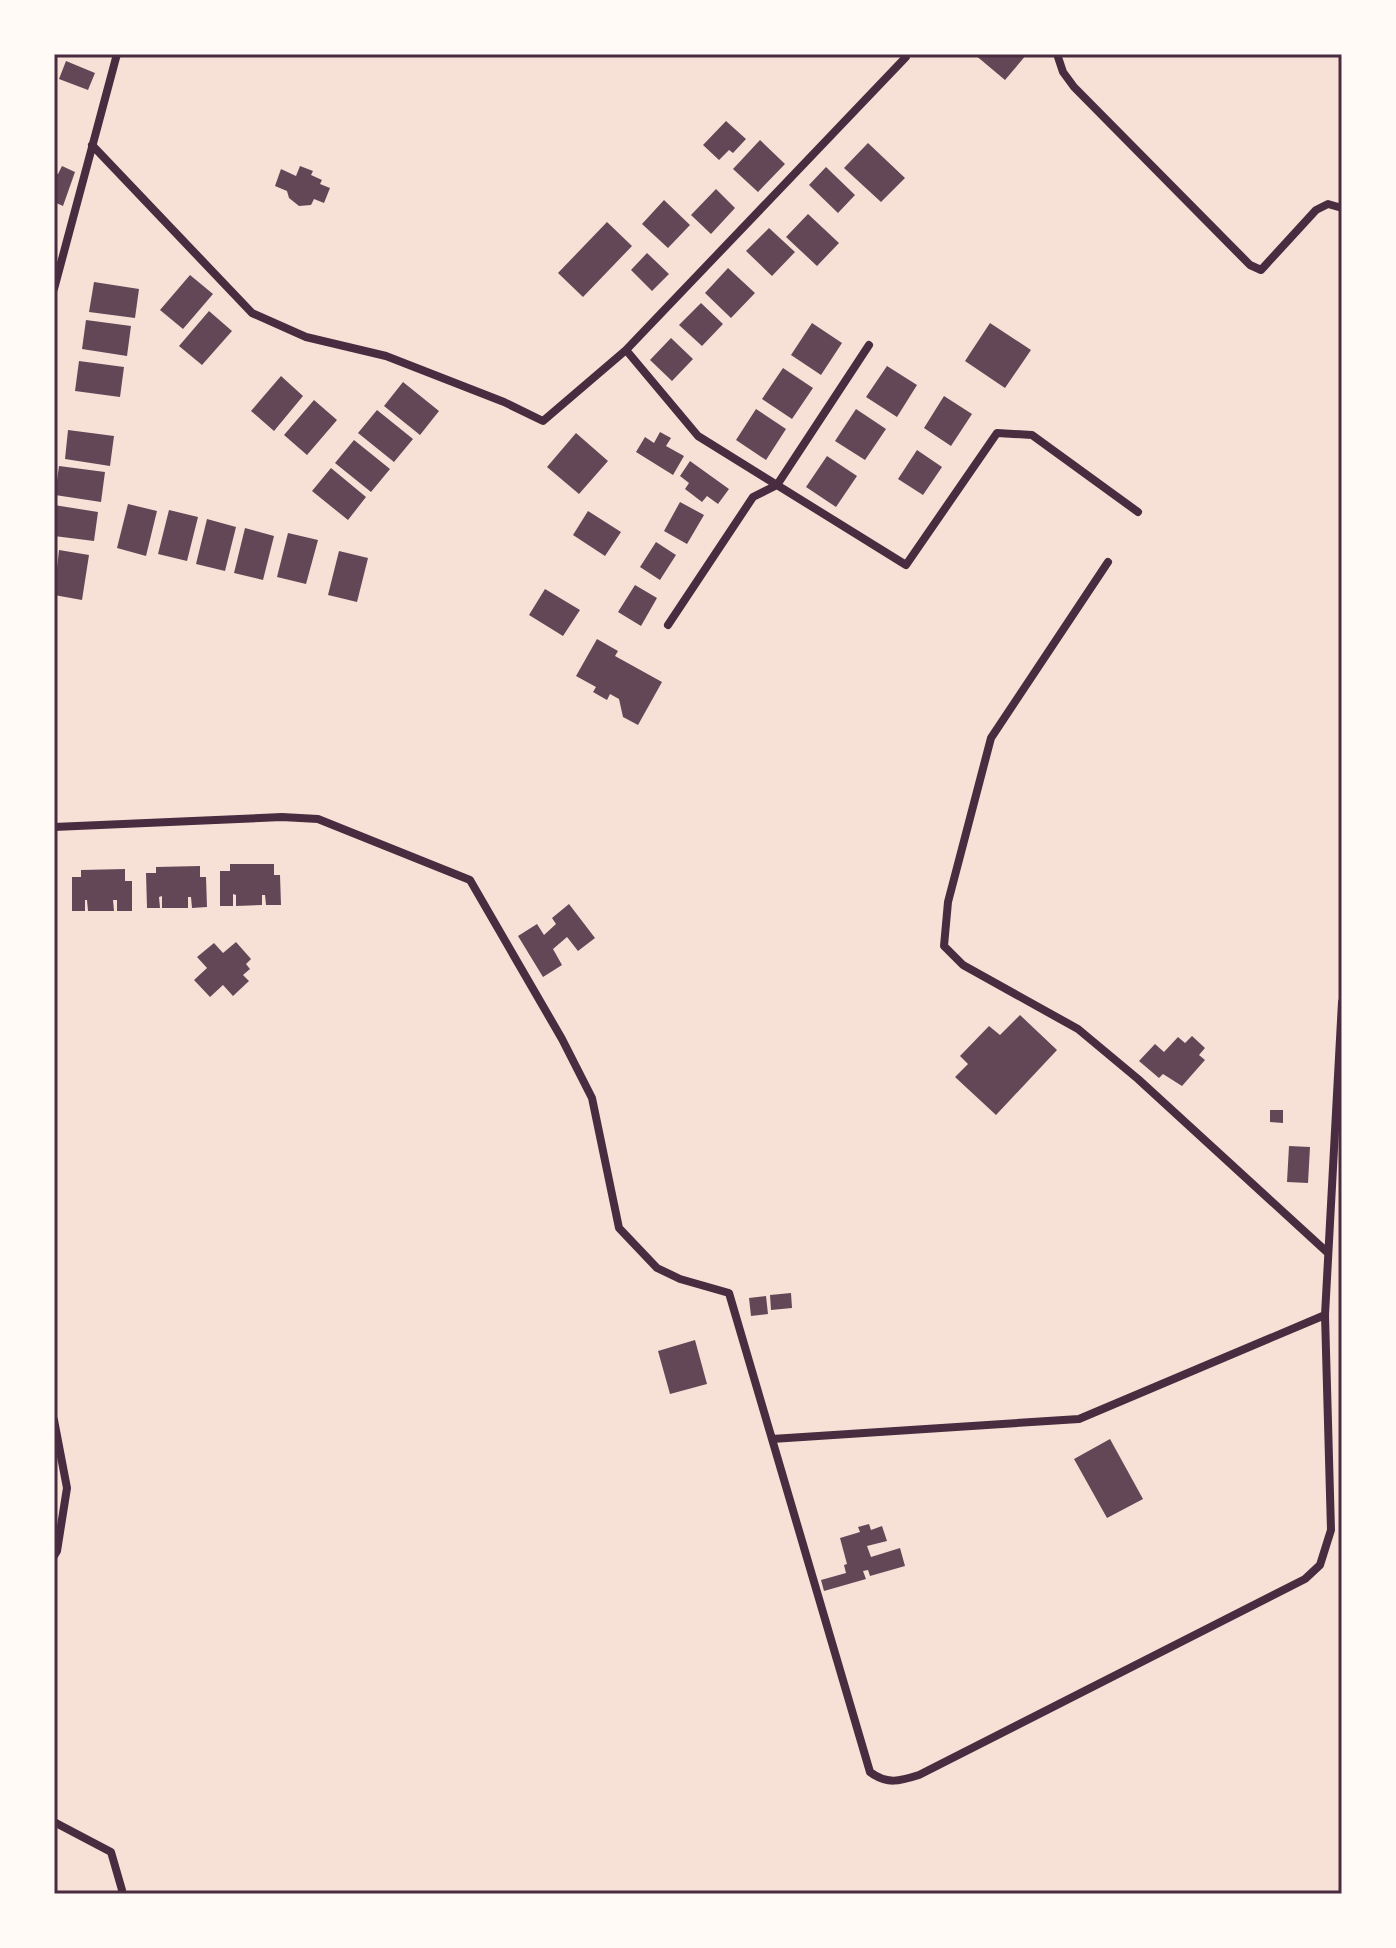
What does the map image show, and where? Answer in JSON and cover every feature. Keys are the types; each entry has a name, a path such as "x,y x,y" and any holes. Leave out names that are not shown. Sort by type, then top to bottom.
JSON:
{"street":[{"path":"54,289 117,54"},
{"path":"92,145 252,313 306,337 386,356 504,402 543,421 626,350 906,57 904,54"},
{"path":"1057,54 1063,72 1074,87 1250,265 1261,270 1316,210 1328,204 1342,208"},
{"path":"668,625 753,497 777,485 869,345"},
{"path":"626,350 698,436 906,565 997,433 1032,435 1138,512"},
{"path":"1108,562 991,738 948,902 944,946 963,965 1078,1029 1138,1079 1328,1253"},
{"path":"54,827 282,817 318,819 470,880 562,1039 592,1098 619,1228 657,1268 680,1279 729,1293 870,1772 880,1780 897,1782 919,1775 1305,1579 1320,1565 1331,1530 1325,1315 1342,1002"},
{"path":"772,1439 1079,1419 1325,1315"},
{"path":"54,1420 67,1488 54,1556"},
{"path":"54,1822 111,1852 121,1894"}],"building":[{"path":"974,54 1027,54 1005,80"},
{"path":"66,61 95,73 88,90 59,79"},
{"path":"726,121 746,139 733,153 729,150 719,160 703,145"},
{"path":"760,140 785,164 758,192 733,169"},
{"path":"868,143 905,178 881,202 844,168"},
{"path":"62,166 75,172 63,206 54,202 54,173 58,174"},
{"path":"300,166 313,171 311,175 322,180 320,184 330,188 324,203 314,199 311,205 299,206 289,198 287,191 275,186 281,169 296,176"},
{"path":"826,167 855,195 838,213 809,185"},
{"path":"716,189 735,208 711,234 691,215"},
{"path":"664,200 690,225 668,248 642,224"},
{"path":"808,214 839,243 817,266 786,237"},
{"path":"607,222 632,246 583,297 558,273"},
{"path":"769,228 795,252 772,276 746,251"},
{"path":"647,253 669,274 652,291 631,270"},
{"path":"728,268 755,293 731,318 705,293"},
{"path":"190,275 213,294 183,329 160,310"},
{"path":"94,282 139,289 135,318 89,312"},
{"path":"701,303 723,324 702,346 679,325"},
{"path":"209,311 232,331 202,365 179,346"},
{"path":"86,320 131,326 127,356 82,349"},
{"path":"812,323 842,343 821,375 791,355"},
{"path":"990,323 1031,350 1005,388 965,361"},
{"path":"671,338 693,359 672,381 650,360"},
{"path":"79,361 124,367 120,397 75,391"},
{"path":"887,366 917,385 897,417 866,397"},
{"path":"783,368 813,388 792,419 762,399"},
{"path":"281,376 303,396 274,431 251,411"},
{"path":"403,382 439,411 420,435 384,406"},
{"path":"944,396 972,414 951,446 924,428"},
{"path":"314,400 337,420 307,455 284,435"},
{"path":"756,409 786,429 766,460 736,440"},
{"path":"856,409 886,429 865,460 835,441"},
{"path":"377,410 413,439 394,462 358,433"},
{"path":"68,430 114,436 110,466 65,459"},
{"path":"660,432 671,438 666,446 684,456 673,475 636,452 645,437 654,443"},
{"path":"576,433 608,461 579,494 547,467"},
{"path":"354,440 390,469 371,492 335,463"},
{"path":"917,450 942,467 923,495 898,479"},
{"path":"827,456 857,476 836,507 806,487"},
{"path":"690,461 729,489 718,504 707,496 702,502 685,489 689,483 680,476"},
{"path":"59,466 105,472 101,502 55,495"},
{"path":"331,468 366,497 348,520 312,491"},
{"path":"680,502 704,515 687,544 664,531"},
{"path":"128,504 157,511 146,556 117,548"},
{"path":"54,505 98,512 94,541 54,536"},
{"path":"169,510 198,517 187,561 158,554"},
{"path":"588,511 621,532 605,556 573,535"},
{"path":"207,519 236,527 225,571 196,564"},
{"path":"245,528 274,536 263,580 234,573"},
{"path":"288,533 318,540 306,584 277,577"},
{"path":"656,542 676,555 660,580 640,567"},
{"path":"59,550 89,555 82,600 54,595"},
{"path":"339,551 368,558 357,602 328,595"},
{"path":"635,585 657,598 641,626 618,612"},
{"path":"545,589 580,610 563,636 529,615"},
{"path":"597,639 618,651 615,656 662,682 638,725 623,717 619,699 610,694 607,700 593,692 596,687 576,676"},
{"path":"230,864 274,864 274,875 280,875 281,905 266,905 265,895 262,895 262,905 236,906 236,895 233,894 233,906 220,906 220,871 230,871"},
{"path":"200,866 200,877 206,877 207,907 192,908 191,897 188,897 188,908 162,908 162,896 159,897 160,908 147,908 146,873 156,873 156,867"},
{"path":"125,869 125,881 132,881 132,911 117,911 117,900 113,900 114,911 88,911 85,900 85,911 72,911 72,877 81,877 81,870"},
{"path":"569,904 595,938 578,951 567,937 553,949 562,965 543,977 518,936 537,924 544,935 556,924 552,918"},
{"path":"236,942 251,959 246,964 250,969 243,975 249,981 233,996 223,985 210,997 194,980 207,968 197,957 214,943 223,953"},
{"path":"1020,1015 1057,1050 996,1115 955,1077 968,1064 960,1056 989,1026 1000,1035"},
{"path":"1192,1036 1205,1048 1199,1055 1205,1060 1182,1086 1163,1074 1159,1078 1139,1061 1155,1044 1164,1052 1178,1037 1185,1043"},
{"path":"1270,1110 1283,1110 1283,1123 1270,1122"},
{"path":"1289,1146 1310,1147 1308,1183 1287,1182"},
{"path":"791,1293 792,1308 771,1310 770,1295"},
{"path":"766,1296 768,1314 751,1316 749,1298"},
{"path":"695,1340 707,1384 670,1394 658,1351"},
{"path":"1110,1439 1143,1499 1107,1518 1074,1459"},
{"path":"869,1524 871,1530 882,1526 887,1541 867,1546 871,1557 900,1548 905,1566 870,1576 868,1570 863,1571 866,1579 824,1591 821,1580 846,1573 844,1565 847,1564 840,1538 860,1532 858,1527"}]}
